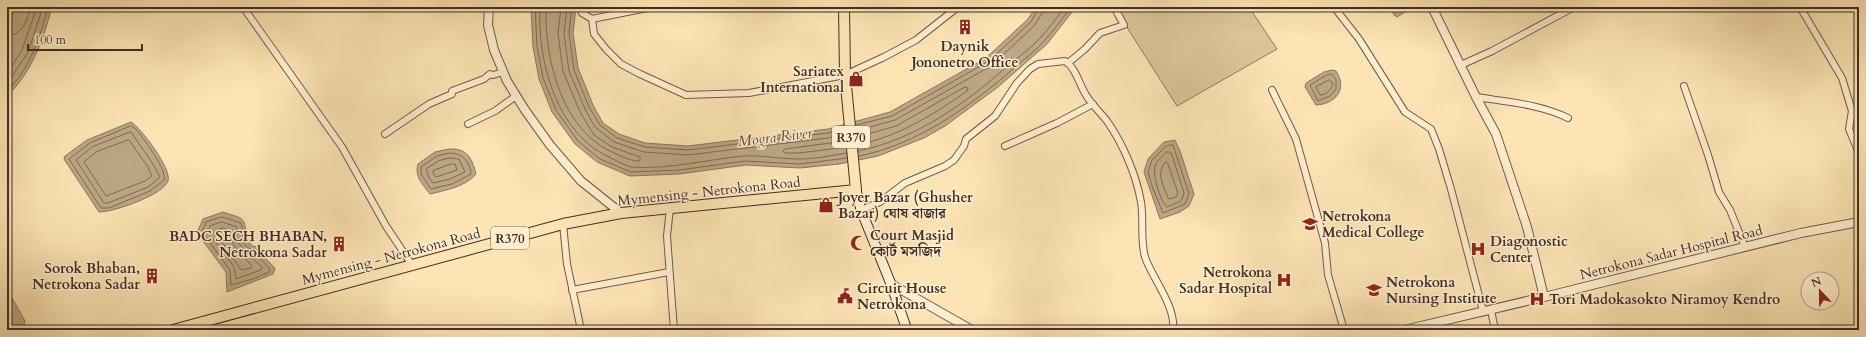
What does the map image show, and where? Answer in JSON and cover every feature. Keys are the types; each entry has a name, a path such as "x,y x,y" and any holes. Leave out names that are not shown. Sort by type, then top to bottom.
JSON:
{"main road":[{"name":"R370","path":"844,7 846,79 856,190"},
{"name":"Mymensing - Netrokona Road","path":"173,330 563,224 621,213 856,190"},
{"path":"856,190 861,210 891,284 907,330"}],"street":[{"path":"243,7 342,148 386,226 412,265"},
{"path":"489,7 488,25 494,50 503,72 516,96 550,145 581,182 600,194 621,213"},
{"path":"582,13 592,19 652,7"},
{"path":"592,19 594,34 621,64 686,95 749,93 846,79 916,40 958,7"},
{"path":"1068,63 1085,49 1100,33 1124,25 1114,7"},
{"path":"1334,7 1359,39 1404,112 1431,129 1449,183 1487,311 1495,330"},
{"path":"1432,7 1476,98 1496,134 1527,227 1544,298"},
{"path":"1461,65 1492,51 1574,7"},
{"path":"1800,7 1842,78 1851,104 1849,129 1859,153"},
{"path":"861,210 880,202 905,183 945,166 954,160 964,146 966,139 995,116 1014,88 1030,69 1038,64 1061,60 1068,63 1086,95 1107,121 1122,147 1135,179 1141,203 1145,256 1151,272 1159,282 1167,302 1174,325 1173,330"},
{"path":"385,134 429,104 452,94 452,91 484,79 490,74 493,75 503,72"},
{"path":"1684,86 1708,155 1718,192 1730,210 1745,247"},
{"path":"1272,90 1296,139 1325,243 1328,275 1344,330"},
{"path":"468,124 495,110 516,96"},
{"path":"1476,98 1535,105 1552,110 1568,118"},
{"path":"1005,146 1057,123 1093,104"},
{"path":"1851,117 1859,115"},
{"path":"670,208 667,236 674,330"},
{"name":"Netrokona Sadar Hospital Road","path":"1404,330 1544,298 1801,233 1859,222"},
{"path":"563,224 567,264 581,330"},
{"path":"572,290 669,272"},
{"path":"891,284 972,330"}],"shaded area":[{"path":"1114,7 1249,7 1277,49 1177,106"}],"water":[{"path":"15,7 52,7 36,55 16,87 7,96 7,25"},
{"name":"Mogra River","path":"531,7 576,7 573,33 578,68 593,105 603,123 619,134 645,143 688,146 828,129 890,112 986,58 1028,19 1036,7 1076,7 1047,44 998,87 945,126 924,138 878,156 839,164 800,168 746,165 679,174 630,176 597,162 575,144 552,112 539,79 533,47"},
{"path":"1390,7 1413,7 1397,17 1394,15"},
{"path":"1332,70 1336,71 1341,84 1338,95 1329,102 1316,105 1305,87 1306,83 1324,72"},
{"path":"131,122 142,132 155,149 168,175 168,181 157,192 137,202 99,212 64,159 65,156 87,140"},
{"path":"1175,140 1194,194 1189,206 1180,212 1160,219 1144,172 1148,159 1164,142"},
{"path":"449,149 460,150 468,155 473,163 476,174 461,185 430,194 418,176 418,164 435,152"},
{"path":"223,212 238,217 243,221 245,225 245,236 252,246 259,247 261,254 275,268 273,274 227,292 226,272 197,233 203,219"},
{"path":"7,289 25,321 23,330 7,330"}],"place":[{"name":"Daynik Jononetro Office","path":"965,27"},
{"name":"Sariatex International","path":"856,79"},
{"name":"Joyer Bazar (Ghusher Bazar) ঘোষ বাজার","path":"826,205"},
{"name":"Netrokona Medical College","path":"1310,224"},
{"name":"Court Masjid কোর্ট মসজিদ","path":"858,243"},
{"name":"BADC SECH BHABAN, Netrokona Sadar","path":"339,244"},
{"name":"Diagonostic Center","path":"1478,249"},
{"name":"Sorok Bhaban, Netrokona Sadar","path":"152,276"},
{"name":"Netrokona Sadar Hospital","path":"1284,280"},
{"name":"Netrokona Nursing Institute","path":"1374,290"},
{"name":"Circuit House Netrokona","path":"845,296"},
{"name":"Tori Madokasokto Niramoy Kendro","path":"1537,299"}]}
